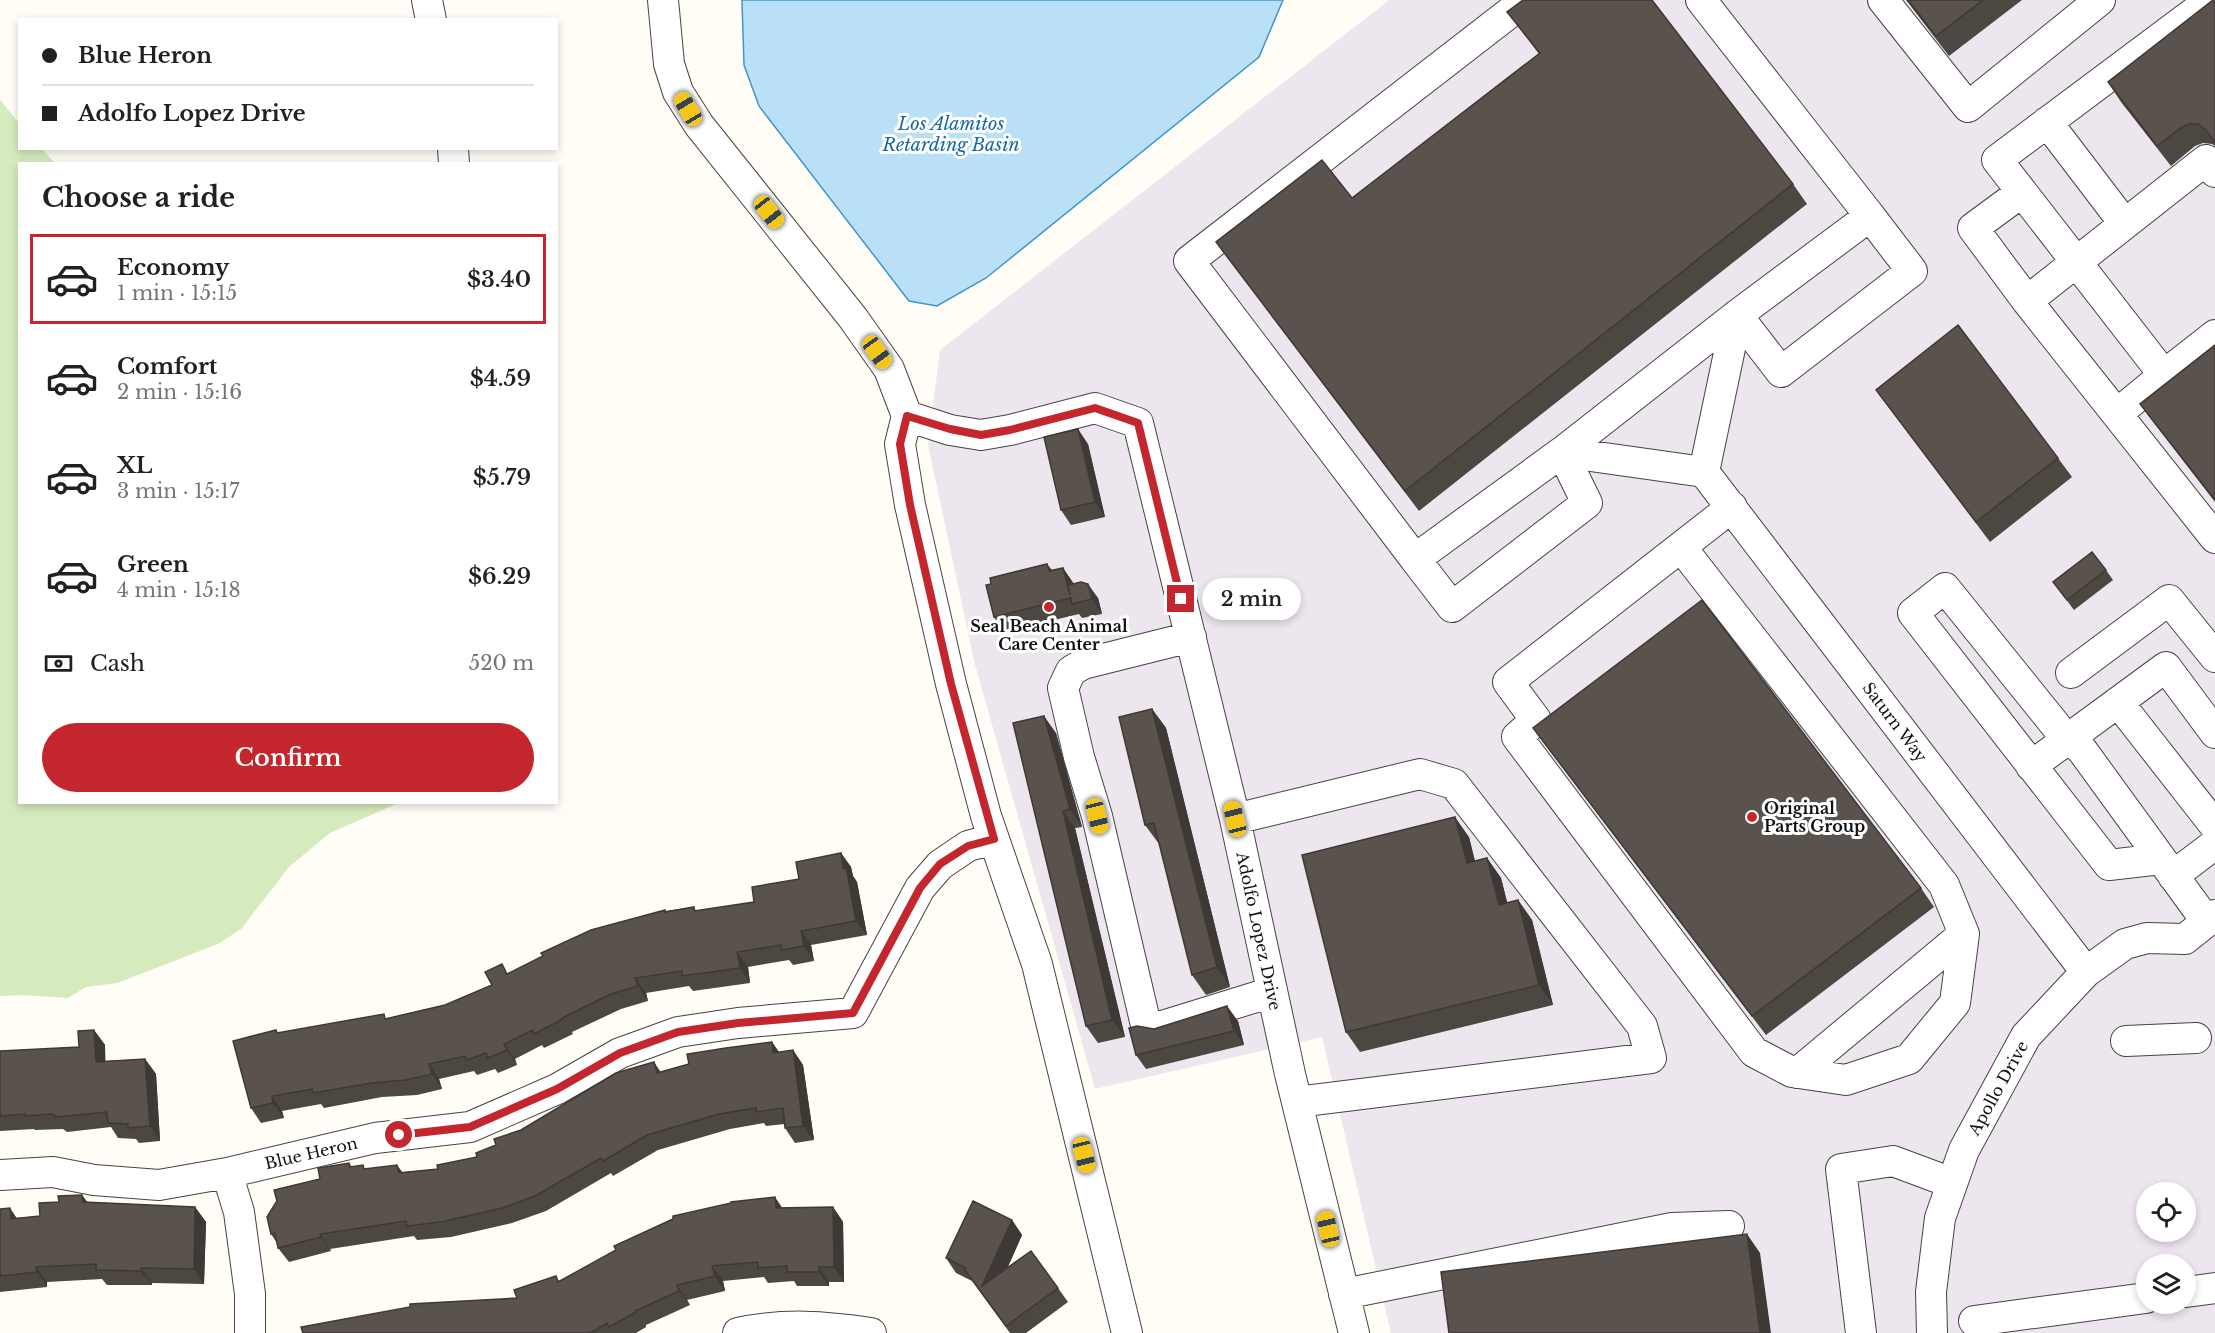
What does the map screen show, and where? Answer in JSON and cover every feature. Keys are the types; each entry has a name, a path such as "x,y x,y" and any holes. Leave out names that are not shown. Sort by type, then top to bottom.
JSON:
{"street":[{"path":"428,0 431,18"},
{"path":"663,0 669,64 678,92 699,125 853,318 889,369 907,416 900,444 910,505 951,684 994,839 1037,964 1127,1333"},
{"path":"1526,0 1189,261 1452,607 1587,503 1562,452"},
{"path":"1701,0 1912,271 1781,372 1737,315"},
{"path":"1883,0 1968,106 2100,0"},
{"path":"2164,375 1997,160 2211,0"},
{"path":"2047,122 2124,223"},
{"path":"2027,301 2206,160 2215,171"},
{"path":"2022,192 1973,228 2027,301 2215,538"},
{"path":"1415,560 1562,452 1737,315 1870,216"},
{"path":"1562,452 1704,472 1737,315"},
{"path":"2118,413 2215,335"},
{"name":"Adolfo Lopez Drive","path":"907,416 950,429 981,435 1010,430 1095,408 1138,423 1235,819 1297,1102 1354,1333"},
{"name":"Saturn Way","path":"1704,472 2086,972"},
{"path":"1681,547 1944,885 1964,934 1955,1003 1909,1059 1846,1080 1797,1073 1754,1052 1517,737 1536,720 1508,682 1731,507"},
{"path":"2211,918 2167,867 2082,750 2061,732 1945,588 1913,614 2109,865 2167,867 2215,844"},
{"path":"2071,673 2169,600 2215,657"},
{"path":"1191,637 1089,662 1071,672 1064,688 1066,702 1079,757 1097,816 1145,1021 1159,1027 1272,992"},
{"path":"2031,766 2166,667 2215,733"},
{"path":"2118,702 2215,826"},
{"path":"1235,819 1420,774 1454,784 1642,1026 1651,1058 1297,1102"},
{"name":"Blue Heron","path":"0,1175 53,1172 94,1180 159,1185 227,1173 375,1138 470,1127 557,1089 620,1053 678,1032 738,1023 853,1013 920,888 940,864 968,846 994,839"},
{"name":"Apollo Drive","path":"1932,1333 1931,1292 1940,1218 1964,1150 2026,1036 2086,972 2125,944 2147,938 2185,939 2211,918"},
{"path":"1797,1073 1964,934"},
{"path":"2126,1041 2196,1038"},
{"path":"1861,1333 1841,1169 1893,1161 1952,1183"},
{"path":"227,1173 239,1212 250,1294 249,1333"},
{"path":"1344,1294 1672,1228 1729,1226"},
{"path":"2196,1291 2215,1288"},
{"path":"1974,1321 2136,1299"},
{"path":"738,1333 766,1327 831,1326 871,1333"}],"shaded area":[{"path":"1389,0 2215,0 2215,1333 1391,1333 1322,1037 1095,1089 974,661 928,445 940,350"}],"green space":[{"path":"0,100 18,122 18,150 43,150 54,162 18,162 18,804 396,804 330,833 289,867 241,929 218,944 117,983 86,987 68,998 0,996"}],"water":[{"name":"Los Alamitos Retarding Basin","path":"742,0 1283,0 1259,57 986,278 937,306 909,301 759,106 744,65"}],"building":[{"path":"1523,0 1652,0 1793,184 1405,491 1216,242 1322,160 1352,198 1540,53 1507,12"},
{"path":"1908,0 1983,0 1936,36"},
{"path":"2215,0 2215,142 2198,124 2189,124 2157,146 2108,82"},
{"path":"1958,325 2058,458 1976,522 1876,390"},
{"path":"2215,345 2215,500 2140,404"},
{"path":"1078,429 1095,502 1061,510 1044,437"},
{"path":"2092,552 2106,570 2067,600 2053,582"},
{"path":"1047,564 1049,571 1063,568 1070,595 1068,585 1081,582 1088,584 1092,599 1072,604 1071,598 994,617 986,585 991,584 990,578"},
{"path":"1702,600 1921,888 1752,1016 1533,728"},
{"path":"1152,709 1217,967 1192,975 1154,823 1145,825 1119,717"},
{"path":"1044,716 1070,809 1063,811 1112,1020 1086,1026 1013,723"},
{"path":"1455,817 1467,863 1487,858 1499,905 1518,900 1539,985 1346,1032 1302,855"},
{"path":"841,853 843,868 846,867 856,921 801,931 804,946 782,950 781,945 737,952 740,968 682,976 682,971 635,978 638,986 611,994 534,1034 533,1030 504,1044 507,1050 488,1058 486,1053 467,1060 465,1056 429,1064 432,1074 406,1080 313,1093 312,1089 272,1096 273,1103 251,1108 233,1041 276,1030 277,1033 384,1014 385,1019 445,1005 492,985 485,972 502,964 507,974 543,956 541,953 591,930 665,910 665,912 694,907 694,911 754,902 752,887 799,879 796,862"},
{"path":"1227,1006 1234,1031 1136,1055 1129,1028 1137,1026 1154,1029"},
{"path":"94,1030 96,1062 145,1059 150,1126 128,1128 128,1124 108,1123 107,1112 56,1117 53,1114 0,1116 0,1051 79,1047 78,1031"},
{"path":"772,1042 773,1053 793,1050 803,1126 785,1128 783,1108 756,1112 756,1108 719,1114 647,1135 603,1161 601,1158 535,1196 502,1208 441,1222 407,1226 406,1221 320,1234 321,1237 278,1248 275,1233 271,1234 267,1217 277,1201 274,1190 320,1179 318,1168 349,1163 350,1167 363,1165 364,1169 397,1165 399,1173 438,1169 437,1165 477,1157 476,1153 496,1145 494,1139 521,1130 616,1073 654,1062 657,1073 689,1064 687,1054"},
{"path":"82,1195 83,1202 195,1207 194,1269 96,1270 96,1264 36,1267 37,1272 0,1276 0,1209 10,1208 11,1219 40,1216 39,1203 59,1202 58,1196"},
{"path":"775,1197 776,1208 833,1207 834,1267 819,1267 819,1272 787,1272 787,1266 758,1268 758,1262 712,1266 715,1276 677,1285 679,1291 635,1311 609,1327 607,1323 588,1333 303,1333 301,1327 410,1307 410,1304 517,1298 514,1290 556,1276 558,1282 616,1250 614,1246 673,1219 673,1216 731,1202"},
{"path":"973,1201 1012,1220 982,1286 1031,1251 1058,1288 1006,1326 965,1270 966,1268 946,1258"},
{"path":"1747,1234 1760,1333 1449,1333 1441,1272"}],"place":[{"name":"Seal Beach Animal Care Center","path":"1049,607"},
{"name":"Original Parts Group","path":"1752,817"}],"route":[{"path":"399,1135 470,1127 557,1089 620,1053 678,1032 738,1023 853,1013 920,888 940,864 968,846 994,839 951,684 910,505 900,444 907,416 950,429 981,435 1010,430 1095,408 1138,423 1181,599"}]}
